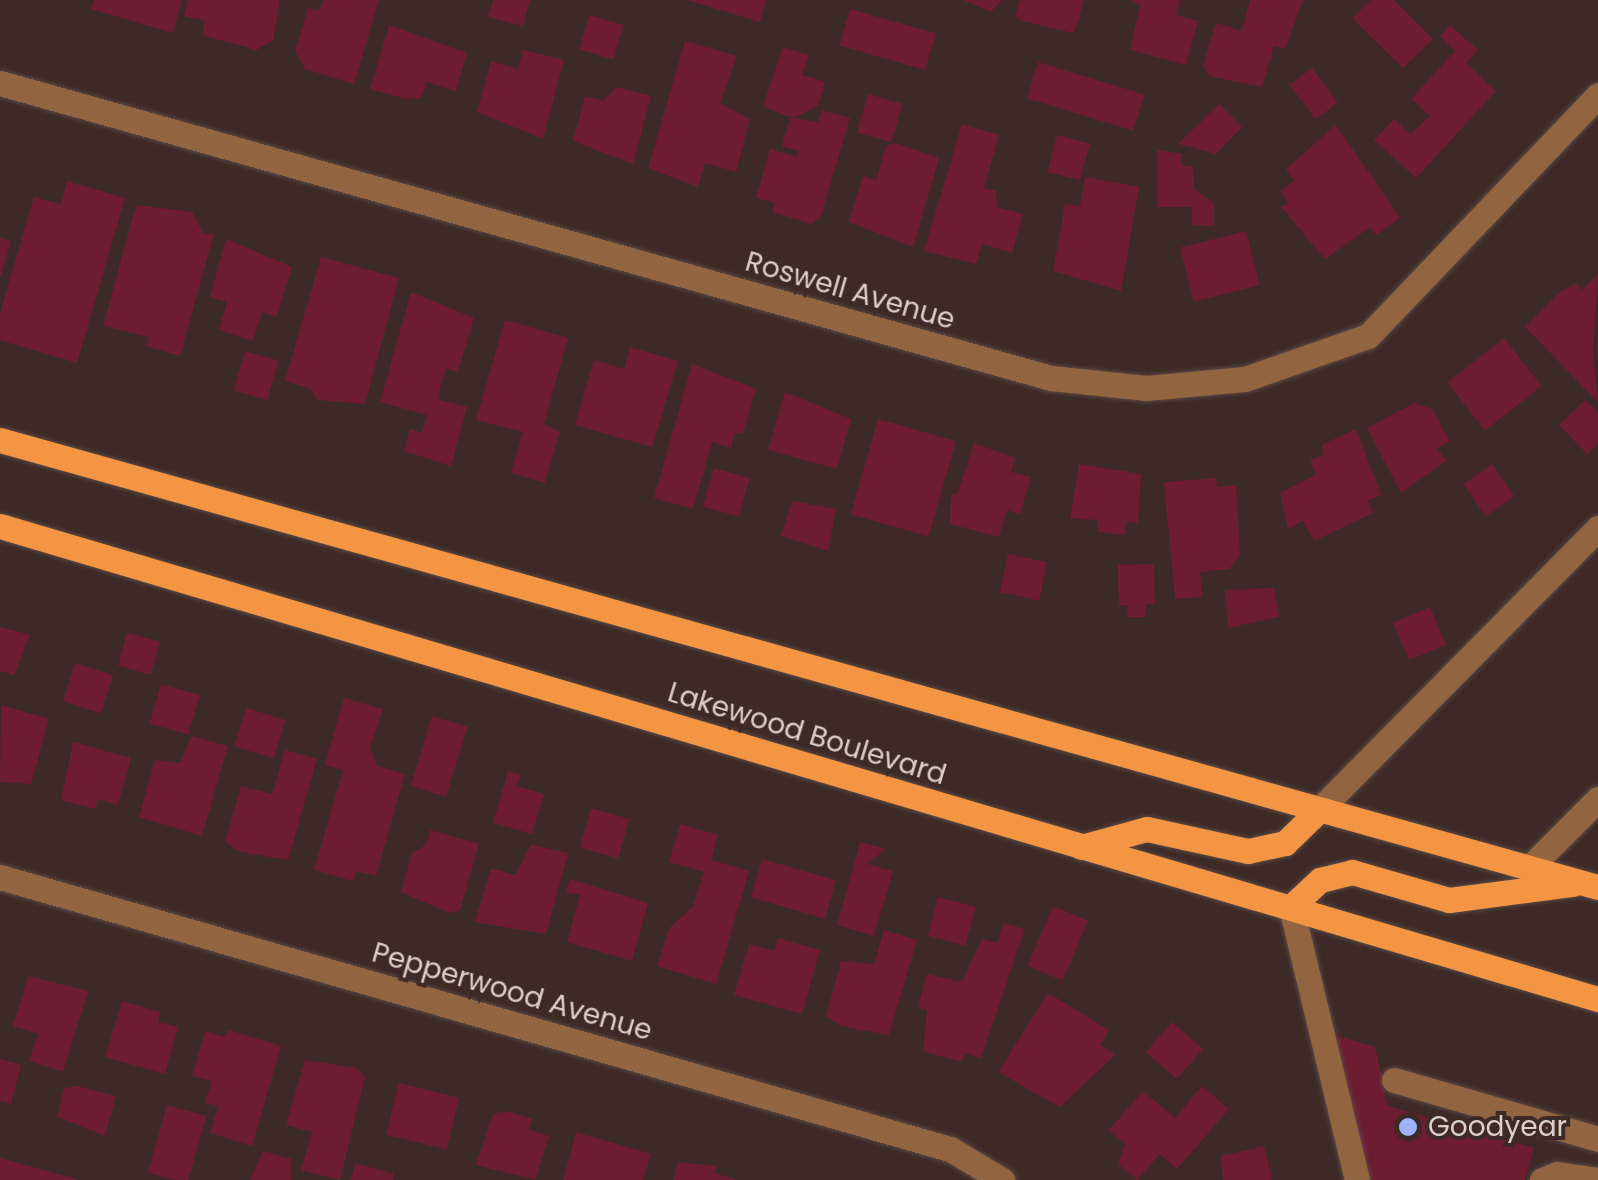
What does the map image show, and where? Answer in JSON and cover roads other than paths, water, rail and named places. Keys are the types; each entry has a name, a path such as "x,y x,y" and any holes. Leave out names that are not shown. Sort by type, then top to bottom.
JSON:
{"main road":[{"path":"0,440 1318,812 1590,885"},
{"name":"Lakewood Boulevard","path":"0,526 1598,999"},
{"path":"1081,847 1146,829 1248,850 1285,844 1318,812"},
{"path":"1291,908 1320,880 1352,872 1449,900 1590,885"}],"street":[{"name":"Roswell Avenue","path":"0,83 1051,378 1146,388 1245,379 1368,336 1598,96"},
{"path":"1318,812 1598,528"},
{"path":"1530,868 1598,799"},
{"name":"Pepperwood Avenue","path":"0,877 950,1149 1002,1180"},
{"path":"1291,908 1357,1180"},
{"path":"1394,1080 1598,1139"},
{"path":"1542,1180 1557,1174 1597,1180"}],"place":[{"name":"Goodyear","path":"1408,1127"}]}
